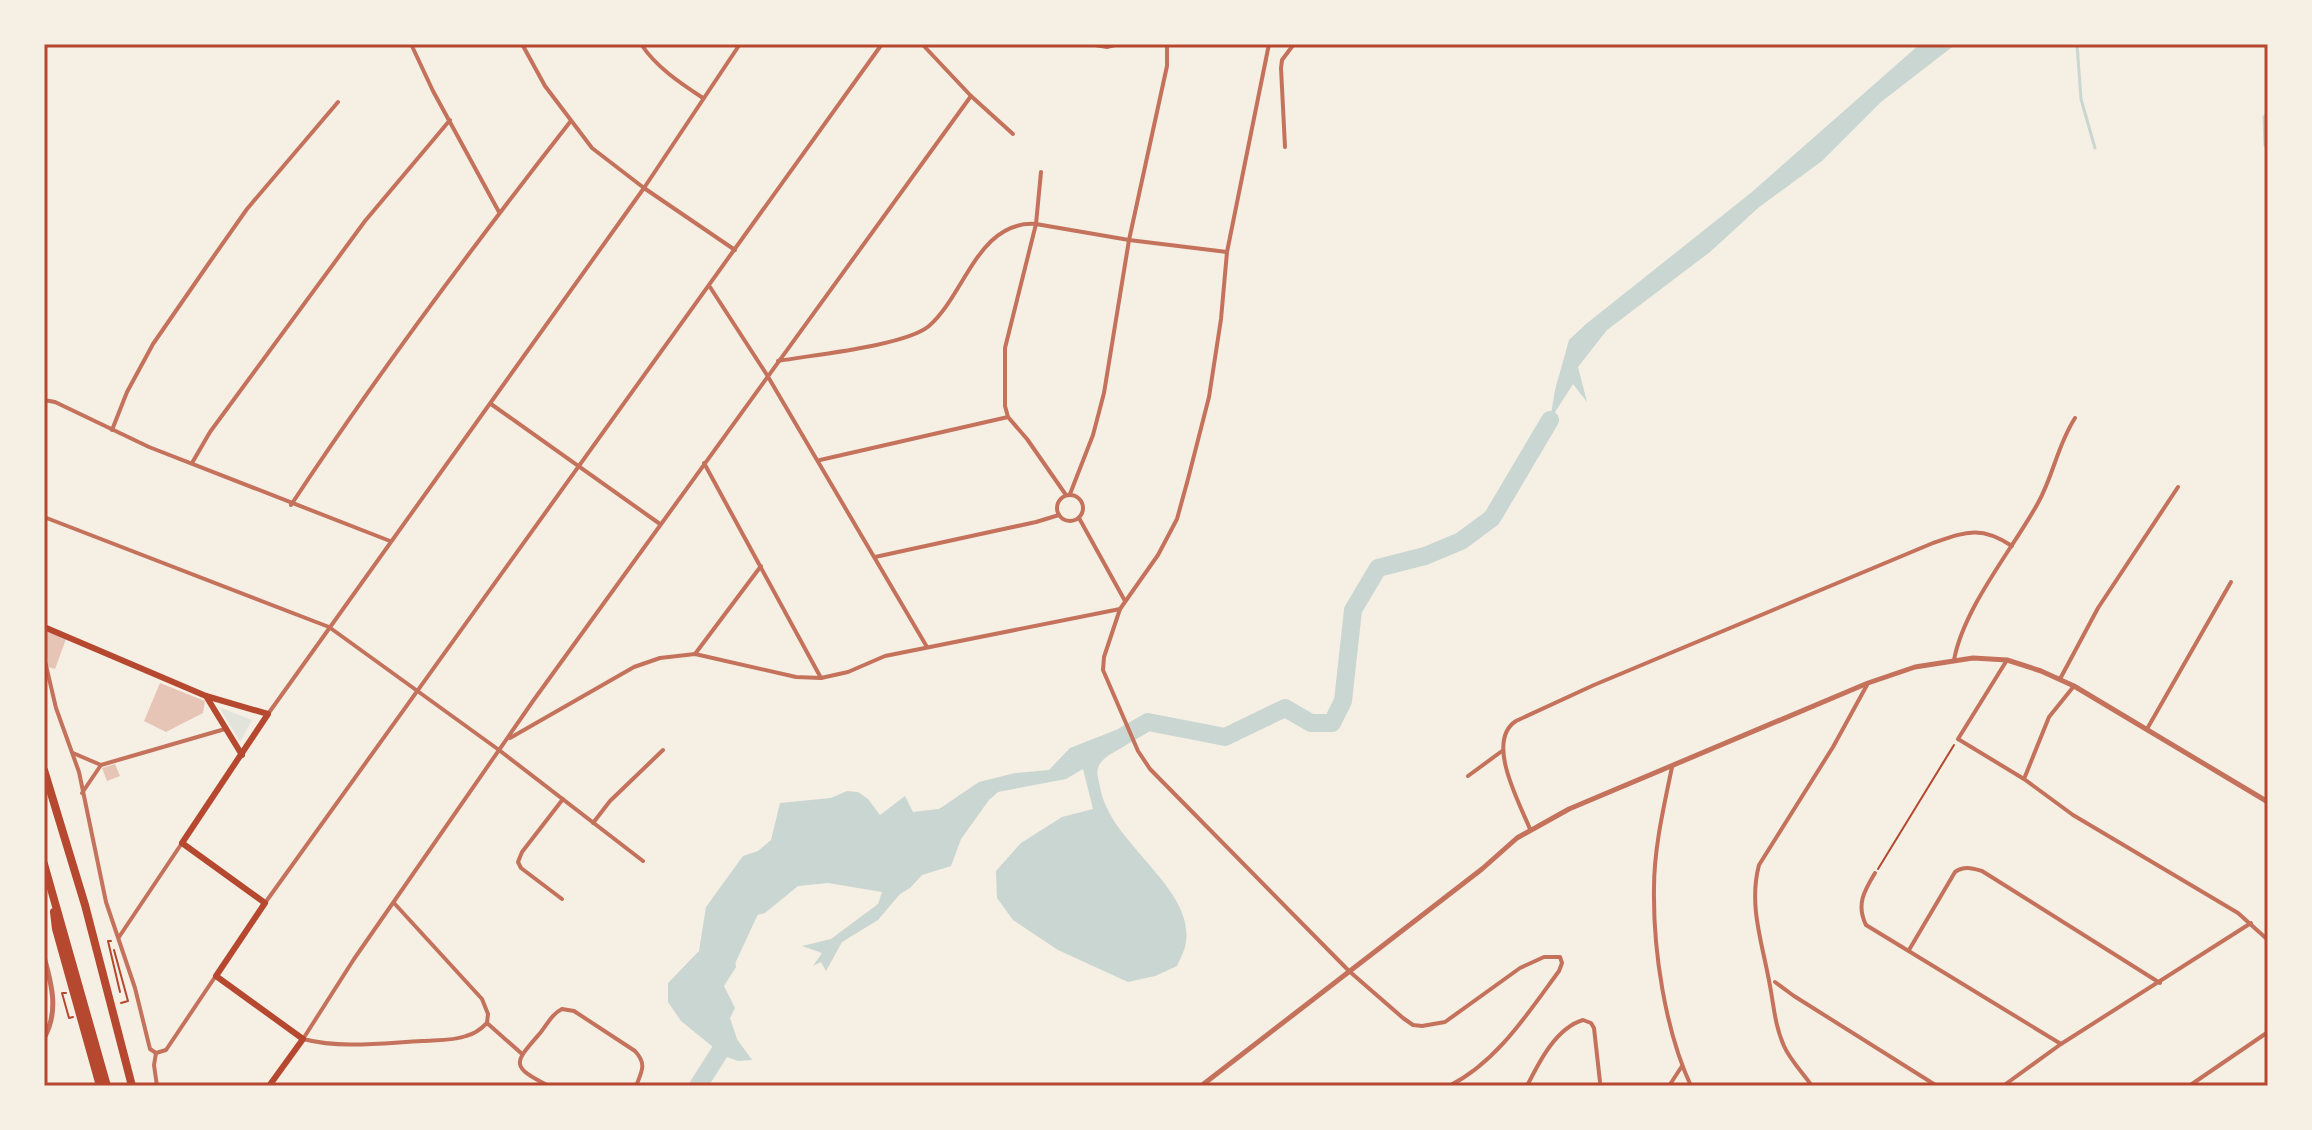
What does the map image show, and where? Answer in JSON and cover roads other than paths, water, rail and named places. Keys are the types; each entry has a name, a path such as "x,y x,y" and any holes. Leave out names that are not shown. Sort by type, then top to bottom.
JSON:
{"highway":[{"path":"44,770 135,1086"},
{"path":"44,864 107,1086"},
{"path":"50,884 56,929 100,1086"}],"main road":[{"path":"44,627 206,696 268,714 182,843 265,903 216,976 303,1039 269,1086"},
{"path":"206,696 242,755"}],"street":[{"path":"411,44 433,91 500,213"},
{"path":"522,44 545,86 592,148 735,250"},
{"path":"641,44 648,55 675,79 703,98"},
{"path":"268,714 644,188 740,44"},
{"path":"265,903 882,44"},
{"path":"922,44 971,96 1013,134"},
{"path":"1089,44 1107,47 1119,44"},
{"path":"1059,515 1058,503 1068,495 1093,435 1104,393 1129,240 1167,66 1167,44"},
{"path":"1269,44 1227,252 1209,397 1177,519 1158,555 1120,609 1104,657 1103,670 1141,758 1349,971 1413,1025 1445,1022 1520,968 1544,957 1560,957 1562,963 1559,971 1503,1043 1477,1070 1449,1086"},
{"path":"1285,147 1281,68 1282,60 1294,44"},
{"path":"394,903 482,999 488,1014 487,1023 465,1037 450,1039 321,1044 303,1039 354,959 533,701 971,96"},
{"path":"112,430 127,392 153,344 247,209 338,102"},
{"path":"192,463 210,432 365,221 450,120"},
{"path":"291,505 330,446 570,122"},
{"path":"1041,172 1036,224 1005,348 1004,393 1008,417 1068,495 1081,500 1084,506 1079,518"},
{"path":"778,361 907,337 922,330 945,308 977,259 999,233 1013,225 1036,224 1227,252"},
{"path":"710,287 767,375 927,647"},
{"path":"44,400 55,402 112,430 291,505 390,541"},
{"path":"491,404 660,524"},
{"path":"818,460 1008,417"},
{"path":"1954,660 1966,624 2040,501 2060,443 2075,418"},
{"path":"704,463 821,678"},
{"path":"2060,679 2098,608 2178,487"},
{"path":"875,557 1059,515"},
{"path":"1059,515 1068,521 1079,518"},
{"path":"44,517 329,627 499,750 643,861"},
{"path":"1079,518 1125,601"},
{"path":"1530,829 1502,751 1507,728 1516,721 1880,564 1967,531 1984,532 2012,546"},
{"path":"695,654 761,566"},
{"path":"2146,731 2231,582"},
{"path":"508,739 634,667 660,658 695,654 796,677 821,678 848,672 885,656 1120,609"},
{"path":"44,657 56,708 73,753 106,902 119,937 150,1049 156,1053"},
{"path":"1201,1086 1530,829 1672,764 1868,683 1915,667 1986,658 2007,660 2060,679 2268,802"},
{"path":"2007,660 1958,739 2024,779 2073,815 2202,890 2251,923 2268,940"},
{"path":"1812,1086 1785,1049 1777,1027 1760,941 1754,899 1755,881 1759,865 1833,747 1868,683"},
{"path":"2024,779 2049,717 2074,686"},
{"path":"73,753 101,765 225,729"},
{"path":"593,823 610,801 663,750"},
{"path":"1468,776 1502,751"},
{"path":"1672,764 1654,887 1657,941 1666,1001 1682,1066 1691,1086"},
{"path":"82,793 101,765"},
{"path":"562,899 521,868 518,862 522,852 563,799"},
{"path":"119,937 182,843"},
{"path":"1909,950 1955,872 1971,868 1982,871 2160,983"},
{"path":"1875,873 1861,900 1866,925 2061,1044"},
{"path":"2003,1086 2061,1044 2251,923"},
{"path":"44,957 54,1001 52,1022 44,1038"},
{"path":"156,1053 166,1050 216,976"},
{"path":"1775,982 1937,1086"},
{"path":"549,1086 522,1070 521,1053 558,1010 569,1009 635,1051 642,1059 644,1066 636,1086"},
{"path":"1527,1086 1539,1062 1557,1039 1574,1022 1583,1020 1594,1028 1600,1082"},
{"path":"487,1023 521,1053"},
{"path":"2189,1086 2268,1032"},
{"path":"156,1053 157,1086"},
{"path":"1669,1086 1682,1066"}],"waterway":[{"path":"2077,44 2081,99 2095,148"},
{"path":"2268,113 2264,117 2268,150"},
{"path":"1101,749 1148,722 1225,737 1285,708 1311,723 1332,723 1343,701 1353,610 1378,568 1425,556 1461,541 1492,518 1550,420"},
{"path":"723,968 756,897"},
{"path":"698,1086 724,1045 721,1028"}]}
